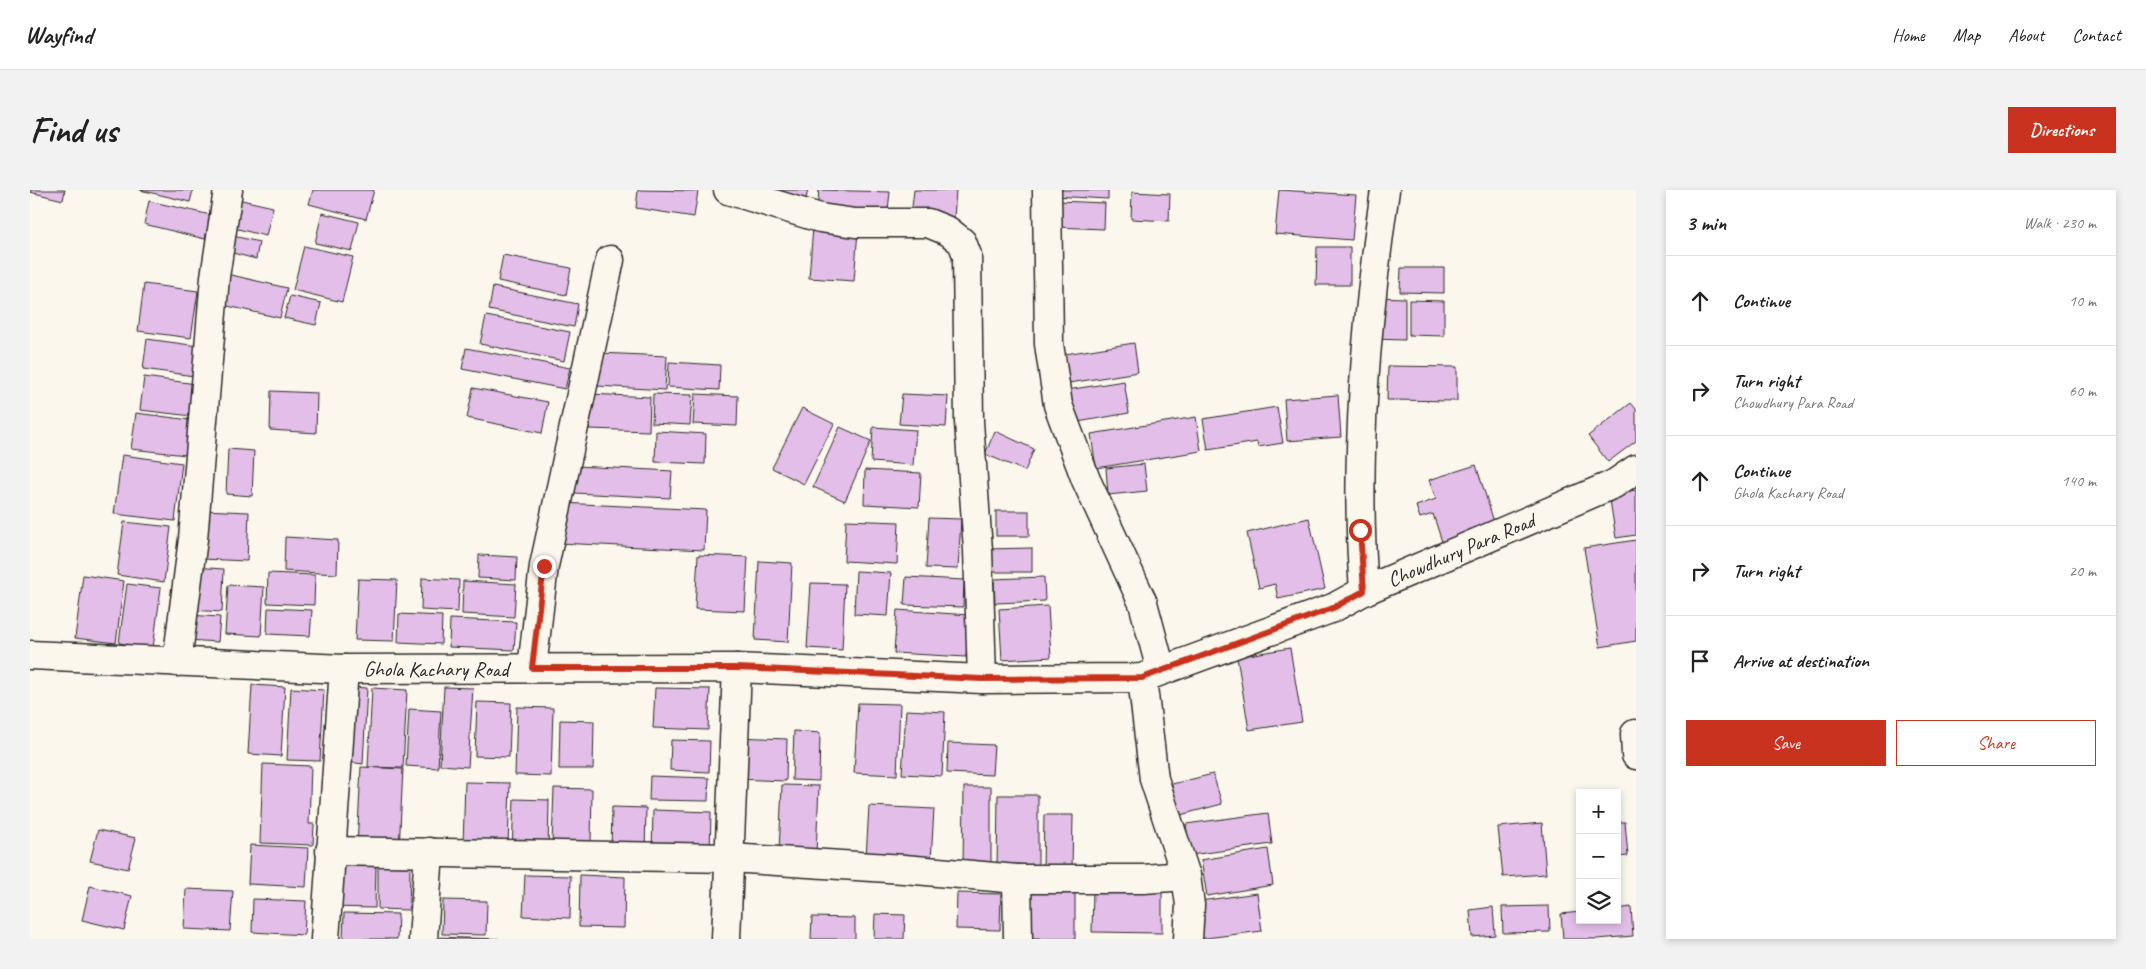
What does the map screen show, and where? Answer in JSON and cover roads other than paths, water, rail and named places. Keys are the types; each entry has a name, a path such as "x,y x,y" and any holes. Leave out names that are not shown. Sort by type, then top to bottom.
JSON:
{"street":[{"path":"177,662 194,530 216,277 228,190"},
{"path":"728,190 820,218 855,223 928,222 948,231 962,242 967,255 969,422 978,550 982,679"},
{"path":"1047,190 1049,344 1058,405 1086,480 1143,603 1152,674 1154,779 1186,876 1190,905 1188,939"},
{"path":"1364,591 1360,530 1360,453 1368,327 1385,190"},
{"path":"532,668 544,566 610,260"},
{"name":"Chowdhury Para Road","path":"1152,674 1333,608 1364,591 1614,484 1636,468"},
{"name":"Ghola Kachary Road","path":"30,655 344,669 737,668 982,679 1152,674"},
{"path":"726,939 737,668"},
{"path":"325,939 344,669"},
{"path":"330,851 730,858 904,869 1017,879 1143,879 1186,876"},
{"path":"422,939 429,852"},
{"path":"1017,879 1018,939"}]}
